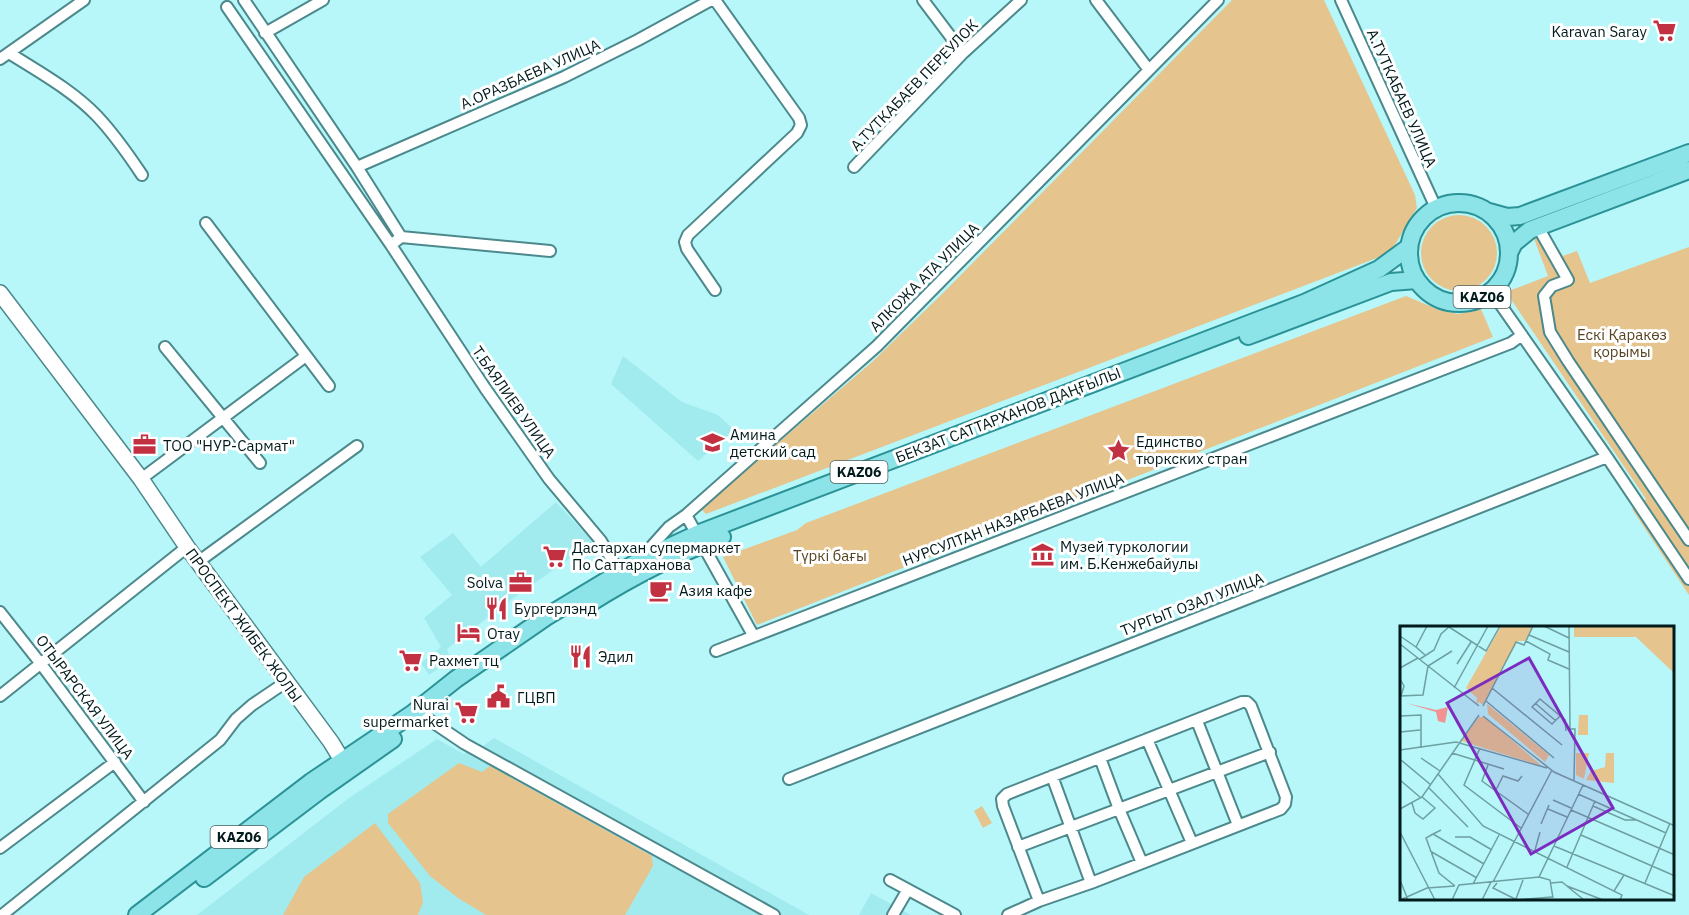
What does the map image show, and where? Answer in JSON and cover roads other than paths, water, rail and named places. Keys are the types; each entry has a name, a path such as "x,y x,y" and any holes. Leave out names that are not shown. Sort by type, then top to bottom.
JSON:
{"main road":[{"path":"1417,280 1410,264 1409,248 1418,225 1436,208 1451,203 1466,203 1507,217 1520,216 1689,153"},
{"name":"KАZ06","path":"1417,280 1435,297 1452,302 1469,302 1485,296 1502,278 1509,253 1520,236 1538,226 1689,170"},
{"path":"1487,211 1503,228 1509,253"},
{"name":"БЕКЗАТ САТТАРХАНОВ ДАҢҒЫЛЫ","path":"137,915 310,782 345,765 425,717 582,608 700,539 1304,303 1379,269 1409,248"},
{"name":"БЕКЗАТ САТТАРХАНОВ ДАҢҒЫЛЫ","path":"155,915 456,679 546,617 639,561 1391,282 1417,280"},
{"name":"ПРОСПЕКТ ЖИБЕК ЖОЛЫ","path":"0,293 141,479 187,547 345,765"}],"street":[{"path":"84,0 5,56 58,84 95,114 121,142 142,175"},
{"path":"244,0 357,167 401,237"},
{"path":"265,33 323,0"},
{"name":"А.ОРАЗБАЕВА УЛИЦА","path":"357,167 564,77 713,0 799,118 801,125 797,133 688,235 685,242 687,249 715,290"},
{"path":"923,0 963,53"},
{"name":"А.ТУТКАБАЕВ ПЕРЕУЛОК","path":"854,167 963,53 1021,0"},
{"path":"1096,0 1149,70"},
{"name":"АЛКОЖА АТА УЛИЦА","path":"639,561 669,527 687,515 877,346 1218,0"},
{"name":"А.ТУТКАБАЕВ УЛИЦА","path":"1341,0 1436,208"},
{"name":"Т.БАЯЛИЕВ УЛИЦА","path":"227,7 391,245 485,388 549,479 601,541 619,572"},
{"path":"206,223 329,386"},
{"path":"1538,226 1568,280 1552,286 1544,296 1550,332 1689,540"},
{"path":"391,245 401,237 550,251"},
{"path":"1491,291 1689,579"},
{"name":"НУРСУЛТАН НАЗАРБАЕВА УЛИЦА","path":"716,651 1481,355 1511,343 1522,335"},
{"path":"165,347 260,463"},
{"path":"141,479 306,356"},
{"path":"198,562 357,446"},
{"name":"ТУРГЫТ ОЗАЛ УЛИЦА","path":"789,779 1607,457"},
{"path":"687,515 753,635"},
{"path":"0,696 187,547"},
{"name":"ОТЫРАРСКАЯ УЛИЦА","path":"0,612 144,802"},
{"path":"2,915 220,740 236,719 252,705 286,682"},
{"path":"1008,915 1281,809 1286,804 1286,797 1251,706 1247,702 1242,702 1007,794 1002,800 1039,902"},
{"path":"425,717 465,744 774,915"},
{"path":"1197,721 1238,825"},
{"path":"1147,739 1192,843"},
{"path":"1018,847 1270,752"},
{"path":"1100,758 1142,863"},
{"path":"0,848 115,762"},
{"path":"1052,776 1091,883"},
{"path":"890,880 955,915"},
{"path":"893,915 908,891"}],"place":[{"name":"Karavan Saray","path":"1665,31"},
{"name":"Амина детский сад","path":"712,443"},
{"name":"ТОО \"НУР-Сармат\"","path":"145,445"},
{"name":"Единство тюркских стран","path":"1118,450"},
{"name":"Музей туркологии им. Б.Кенжебайулы","path":"1042,555"},
{"name":"Дастархан супермаркет По Саттарханова","path":"554,556"},
{"name":"Solva","path":"521,582"},
{"name":"Азия кафе","path":"661,590"},
{"name":"Бургерлэнд","path":"496,608"},
{"name":"Отау","path":"469,633"},
{"name":"Эдил","path":"580,656"},
{"name":"Рахмет тц","path":"411,660"},
{"name":"ГЦВП","path":"499,697"},
{"name":"Nurai supermarket","path":"467,713"}],"park label":[{"name":"Ескі Қаракөз қорымы","path":"1622,342"},
{"name":"Түркі бағы","path":"830,555"}]}
